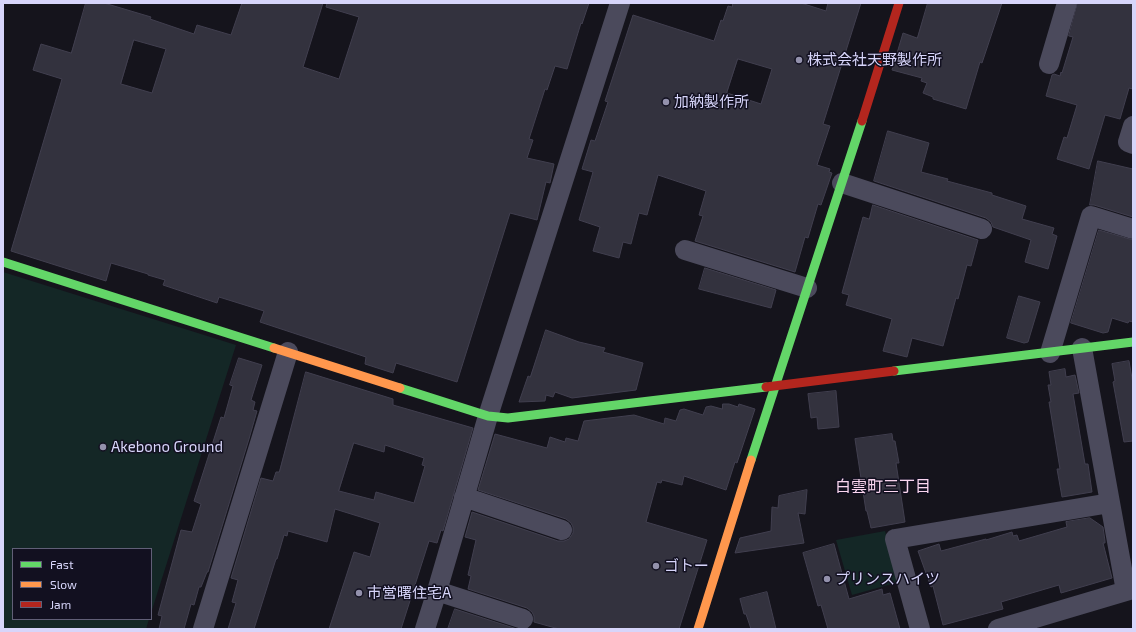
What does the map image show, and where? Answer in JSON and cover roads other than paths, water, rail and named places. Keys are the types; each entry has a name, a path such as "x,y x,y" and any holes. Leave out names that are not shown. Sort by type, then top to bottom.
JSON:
{"street":[{"path":"425,629 438,591 488,416 620,3"},
{"path":"698,629 899,3"},
{"path":"1049,64 1067,3"},
{"path":"1133,126 1128,142 1133,144"},
{"path":"842,183 982,229"},
{"path":"1050,353 1091,216 1133,229"},
{"path":"684,250 807,288"},
{"path":"3,262 488,416 508,418 1133,342"},
{"path":"998,629 1129,590 1110,503 1082,348"},
{"path":"203,629 288,352"},
{"path":"464,497 562,530"},
{"path":"920,629 895,539 1110,503"},
{"path":"438,591 523,619"}],"place":[{"name":"株式会社天野製作所","path":"799,60"},
{"name":"加納製作所","path":"666,102"},
{"name":"Akebono Ground","path":"103,447"},
{"name":"ゴトー","path":"656,566"},
{"name":"プリンスハイツ","path":"827,579"},
{"name":"市営曙住宅A","path":"359,593"}],"district":[{"name":"白雲町三丁目","path":"883,487"}]}
